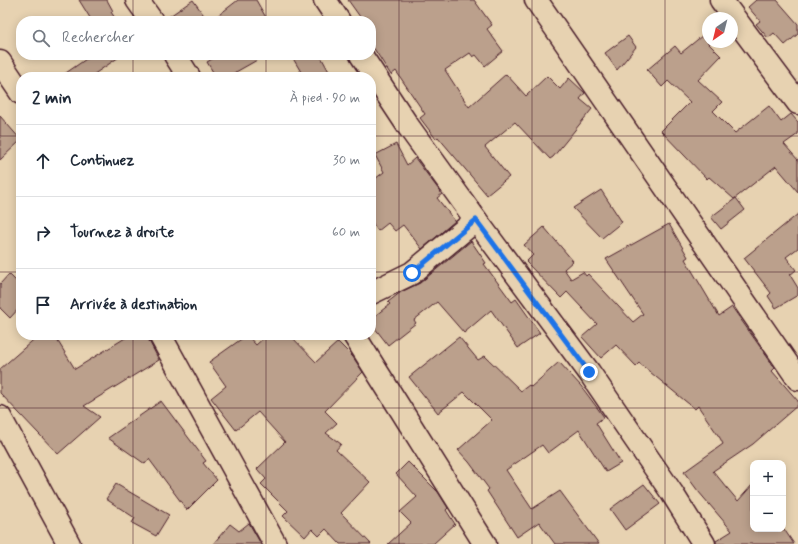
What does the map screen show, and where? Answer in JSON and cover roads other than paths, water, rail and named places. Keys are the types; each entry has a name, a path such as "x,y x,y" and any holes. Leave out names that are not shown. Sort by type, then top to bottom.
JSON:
{"street":[{"path":"137,0 148,16"},
{"path":"324,0 335,16"},
{"path":"536,0 798,379"},
{"path":"721,0 798,103"},
{"path":"178,60 187,72"},
{"path":"364,60 372,72"},
{"path":"0,62 16,86"},
{"path":"376,78 408,126 476,220 589,372 672,493 704,544"},
{"path":"376,291 412,273 476,220"},
{"path":"163,340 275,544"},
{"path":"357,340 485,544"},
{"path":"0,417 70,544"}]}
